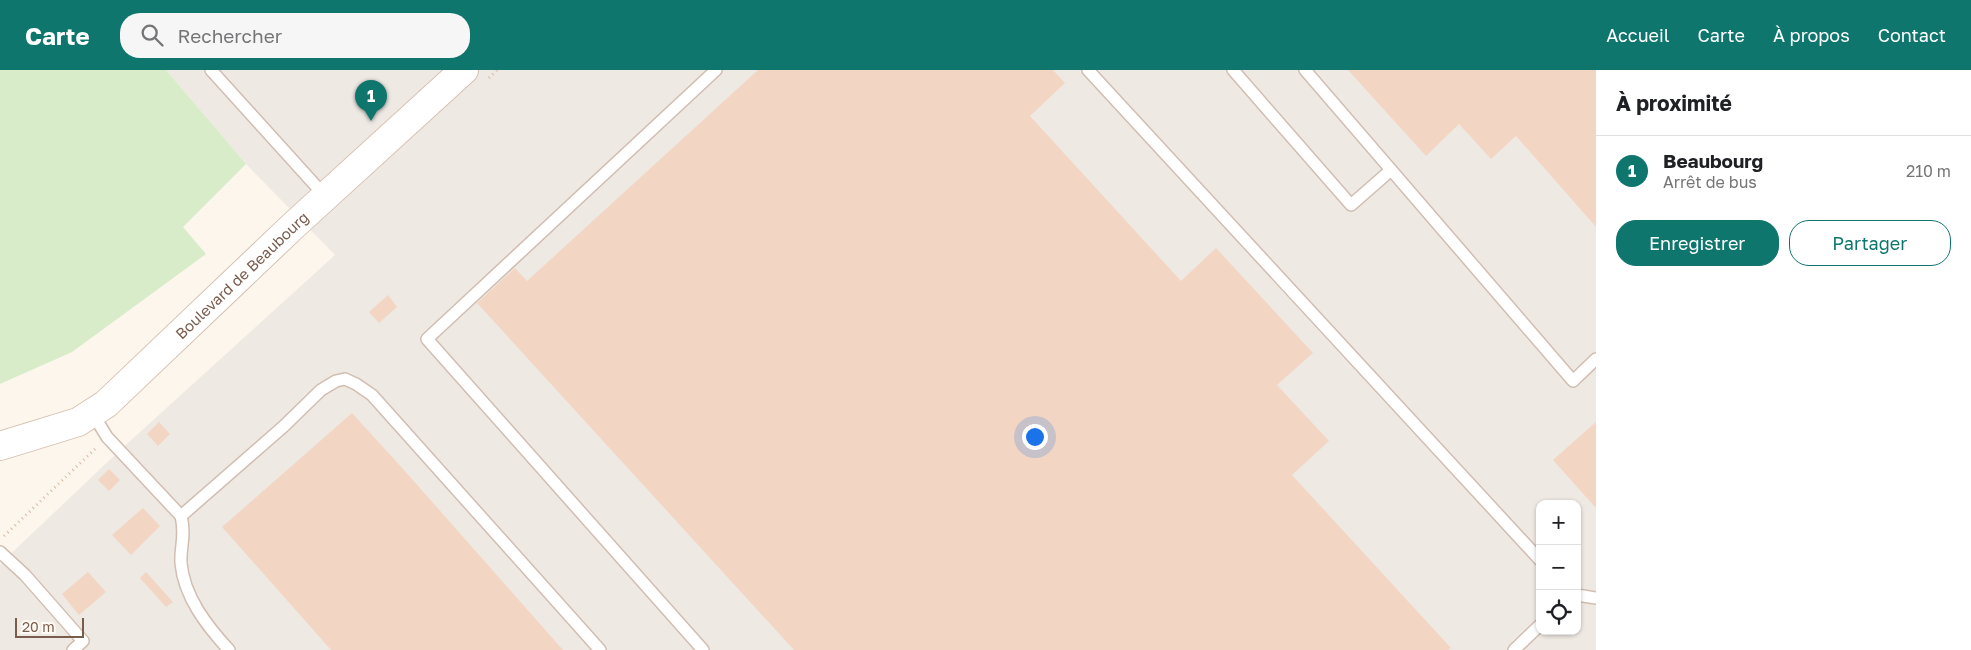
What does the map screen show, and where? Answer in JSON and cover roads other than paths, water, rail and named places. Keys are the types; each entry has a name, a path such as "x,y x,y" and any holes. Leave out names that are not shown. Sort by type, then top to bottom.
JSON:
{"main road":[{"name":"Boulevard de Beaubourg","path":"0,446 78,422 106,404 325,196 464,70"}],"lane":[{"path":"211,70 325,196"},
{"path":"703,650 427,339 716,70"},
{"path":"1088,70 1536,556"},
{"path":"1233,70 1351,205 1391,170"},
{"path":"1304,70 1573,381 1596,359"},
{"path":"181,516 284,426 321,390 336,381 345,379 356,384 372,396 600,650"},
{"path":"93,414 107,437 181,516 184,528 181,561 183,578 194,605 229,650"},
{"path":"0,552 26,576 84,641 73,650"},
{"path":"1581,596 1596,598"},
{"path":"1514,650 1536,629"}],"place":[{"name":"Beaubourg","path":"371,121"}]}
